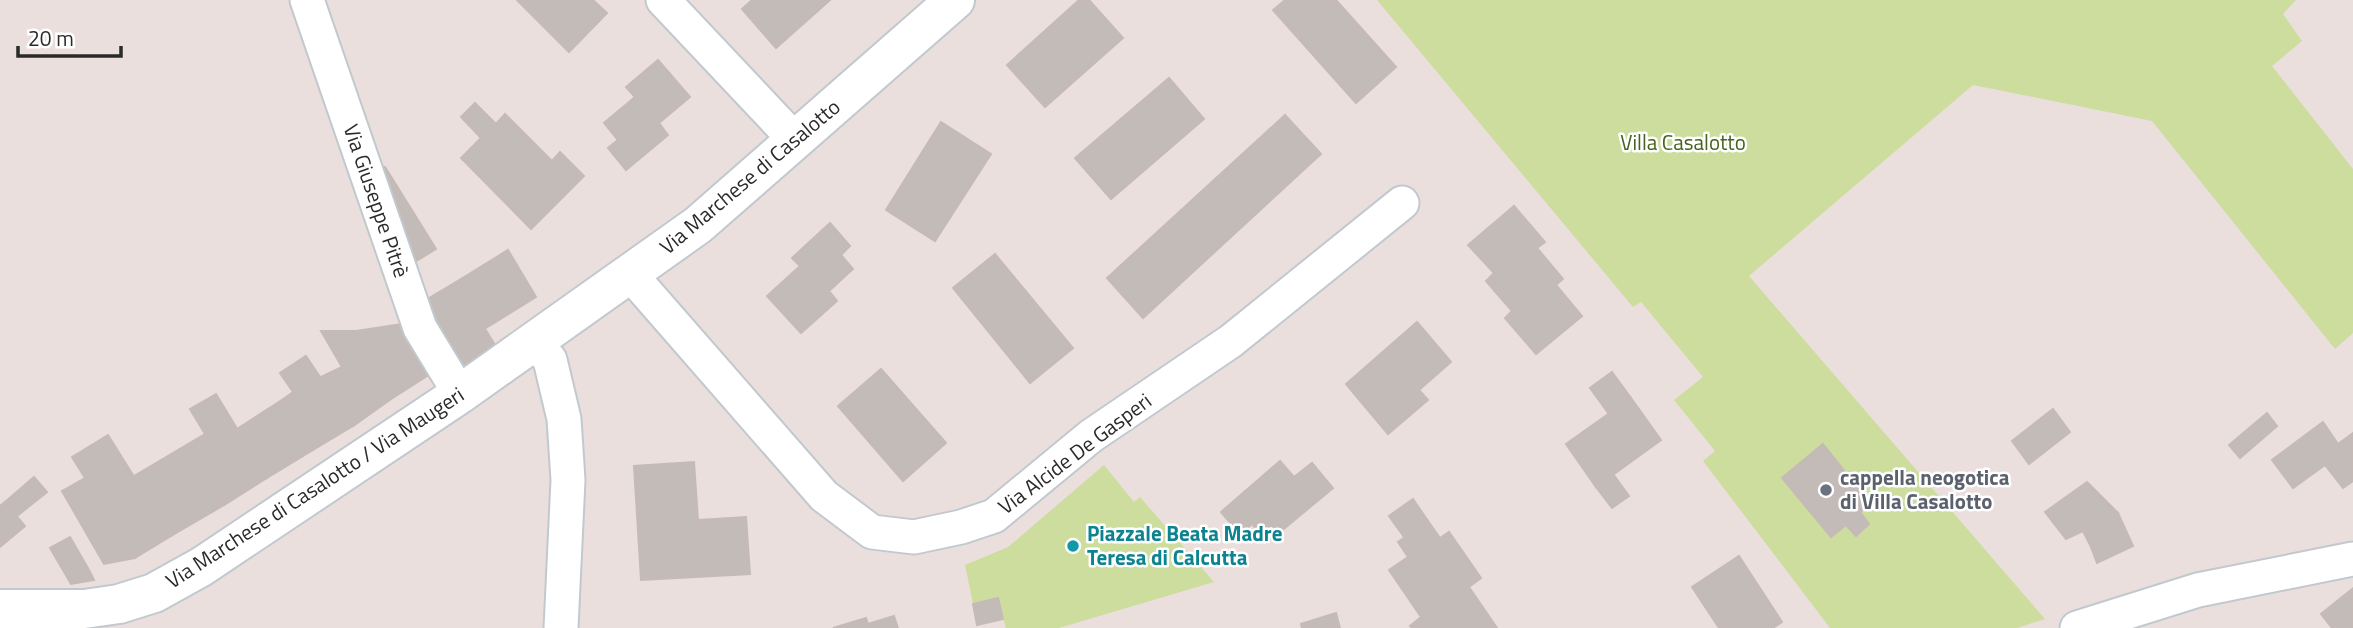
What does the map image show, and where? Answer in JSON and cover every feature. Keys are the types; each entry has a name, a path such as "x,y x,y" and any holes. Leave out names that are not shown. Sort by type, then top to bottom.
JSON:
{"street":[{"name":"Via Giuseppe Pitrè","path":"307,0 420,328 460,394"},
{"path":"663,0 796,141"},
{"name":"Via Marchese di Casalotto","path":"535,341 698,225 955,0"},
{"name":"Via Alcide De Gasperi","path":"631,275 824,496 872,532 914,537 961,527 994,516 1091,436 1231,341 1402,203"},
{"name":"Via Marchese di Casalotto / Via Maugeri","path":"0,609 84,610 120,604 153,593 201,567 535,341"},
{"path":"535,341 550,360 564,419 568,480 561,628"},
{"path":"2077,628 2198,590 2353,559"}],"green space":[{"name":"Villa Casalotto","path":"1377,0 2296,0 2283,14 2302,41 2272,66 2353,169 2353,333 2335,349 2152,121 1973,85 1749,276 2045,619 2017,628 1830,628 1703,461 1715,451 1674,400 1703,377 1641,302 1633,307"},
{"name":"Piazzale Beata Madre Teresa di Calcutta","path":"1104,465 1134,502 1140,497 1214,582 1059,628 1006,628 998,599 973,604 965,565 1008,547"}],"building":[{"path":"517,0 593,0 607,13 569,52"},
{"path":"752,0 830,0 776,48 742,9"},
{"path":"1079,0 1089,0 1123,38 1045,107 1007,65"},
{"path":"1285,0 1336,0 1396,67 1356,103 1273,10"},
{"path":"658,60 690,97 659,123 668,135 626,170 608,148 618,140 604,123 635,97 626,87"},
{"path":"1169,78 1204,119 1111,199 1075,158"},
{"path":"475,103 496,124 505,114 552,161 560,152 584,176 531,229 461,158 481,138 461,117"},
{"path":"1285,115 1321,154 1143,318 1107,278"},
{"path":"941,122 991,154 935,241 886,210"},
{"path":"385,167 436,249 408,266 375,173"},
{"path":"1514,206 1545,242 1537,248 1563,279 1556,285 1582,316 1536,354 1505,318 1512,311 1486,281 1494,273 1468,245"},
{"path":"830,223 850,246 841,255 853,269 829,291 837,301 801,333 767,296 800,266 792,258"},
{"path":"508,250 536,297 484,329 456,282"},
{"path":"995,254 1073,348 1030,383 953,288"},
{"path":"456,282 495,345 455,370 421,303"},
{"path":"1417,322 1451,362 1419,390 1428,400 1388,434 1346,384"},
{"path":"408,323 435,371 394,397 356,331"},
{"path":"321,331 356,331 394,397 353,426 321,377 342,367"},
{"path":"306,356 353,426 313,450 282,400 293,392 280,373"},
{"path":"881,369 946,443 903,481 838,406"},
{"path":"1612,372 1631,398 1609,414 1590,388"},
{"path":"216,394 267,478 224,505 188,444 205,434 190,409"},
{"path":"1631,398 1661,440 1596,487 1566,444"},
{"path":"282,400 313,450 267,478 237,429"},
{"path":"2053,409 2070,432 2029,464 2012,441"},
{"path":"2267,413 2277,426 2240,458 2229,445"},
{"path":"2323,422 2338,444 2353,433 2353,481 2343,488 2325,465 2293,488 2272,460"},
{"path":"108,435 171,536 135,558 72,457"},
{"path":"188,444 224,505 171,536 134,476"},
{"name":"cappella neogotica di Villa Casalotto","path":"1823,444 1870,503 1860,512 1869,524 1856,536 1846,525 1831,537 1782,478"},
{"path":"1280,461 1294,477 1312,463 1333,488 1267,543 1252,524 1240,534 1221,512"},
{"path":"694,462 698,520 746,517 750,574 641,580 634,466"},
{"path":"1613,474 1629,496 1612,508 1596,487"},
{"path":"34,477 47,492 17,516 5,502"},
{"path":"85,478 135,558 104,564 62,491"},
{"path":"2087,482 2118,513 2109,520 2117,536 2091,547 2083,531 2066,539 2045,512"},
{"path":"1413,499 1428,521 1404,537 1389,516"},
{"path":"5,502 25,526 0,547 0,506"},
{"path":"2118,513 2133,546 2097,563 2091,547 2117,536 2109,520"},
{"path":"1428,521 1440,538 1449,532 1481,578 1469,587 1497,628 1410,626 1421,617 1389,570 1408,557 1398,542"},
{"path":"70,537 94,580 71,584 50,548"},
{"path":"1739,556 1782,622 1773,628 1719,628 1692,587"},
{"path":"2352,589 2353,628 2332,628 2321,614"},
{"path":"998,598 1003,619 977,625 973,604"},
{"path":"1336,613 1340,628 1302,628 1301,624"},
{"path":"894,616 898,628 833,628 866,618 868,624"}],"place":[{"name":"cappella neogotica di Villa Casalotto","path":"1826,490"},
{"name":"Piazzale Beata Madre Teresa di Calcutta","path":"1073,546"}]}
